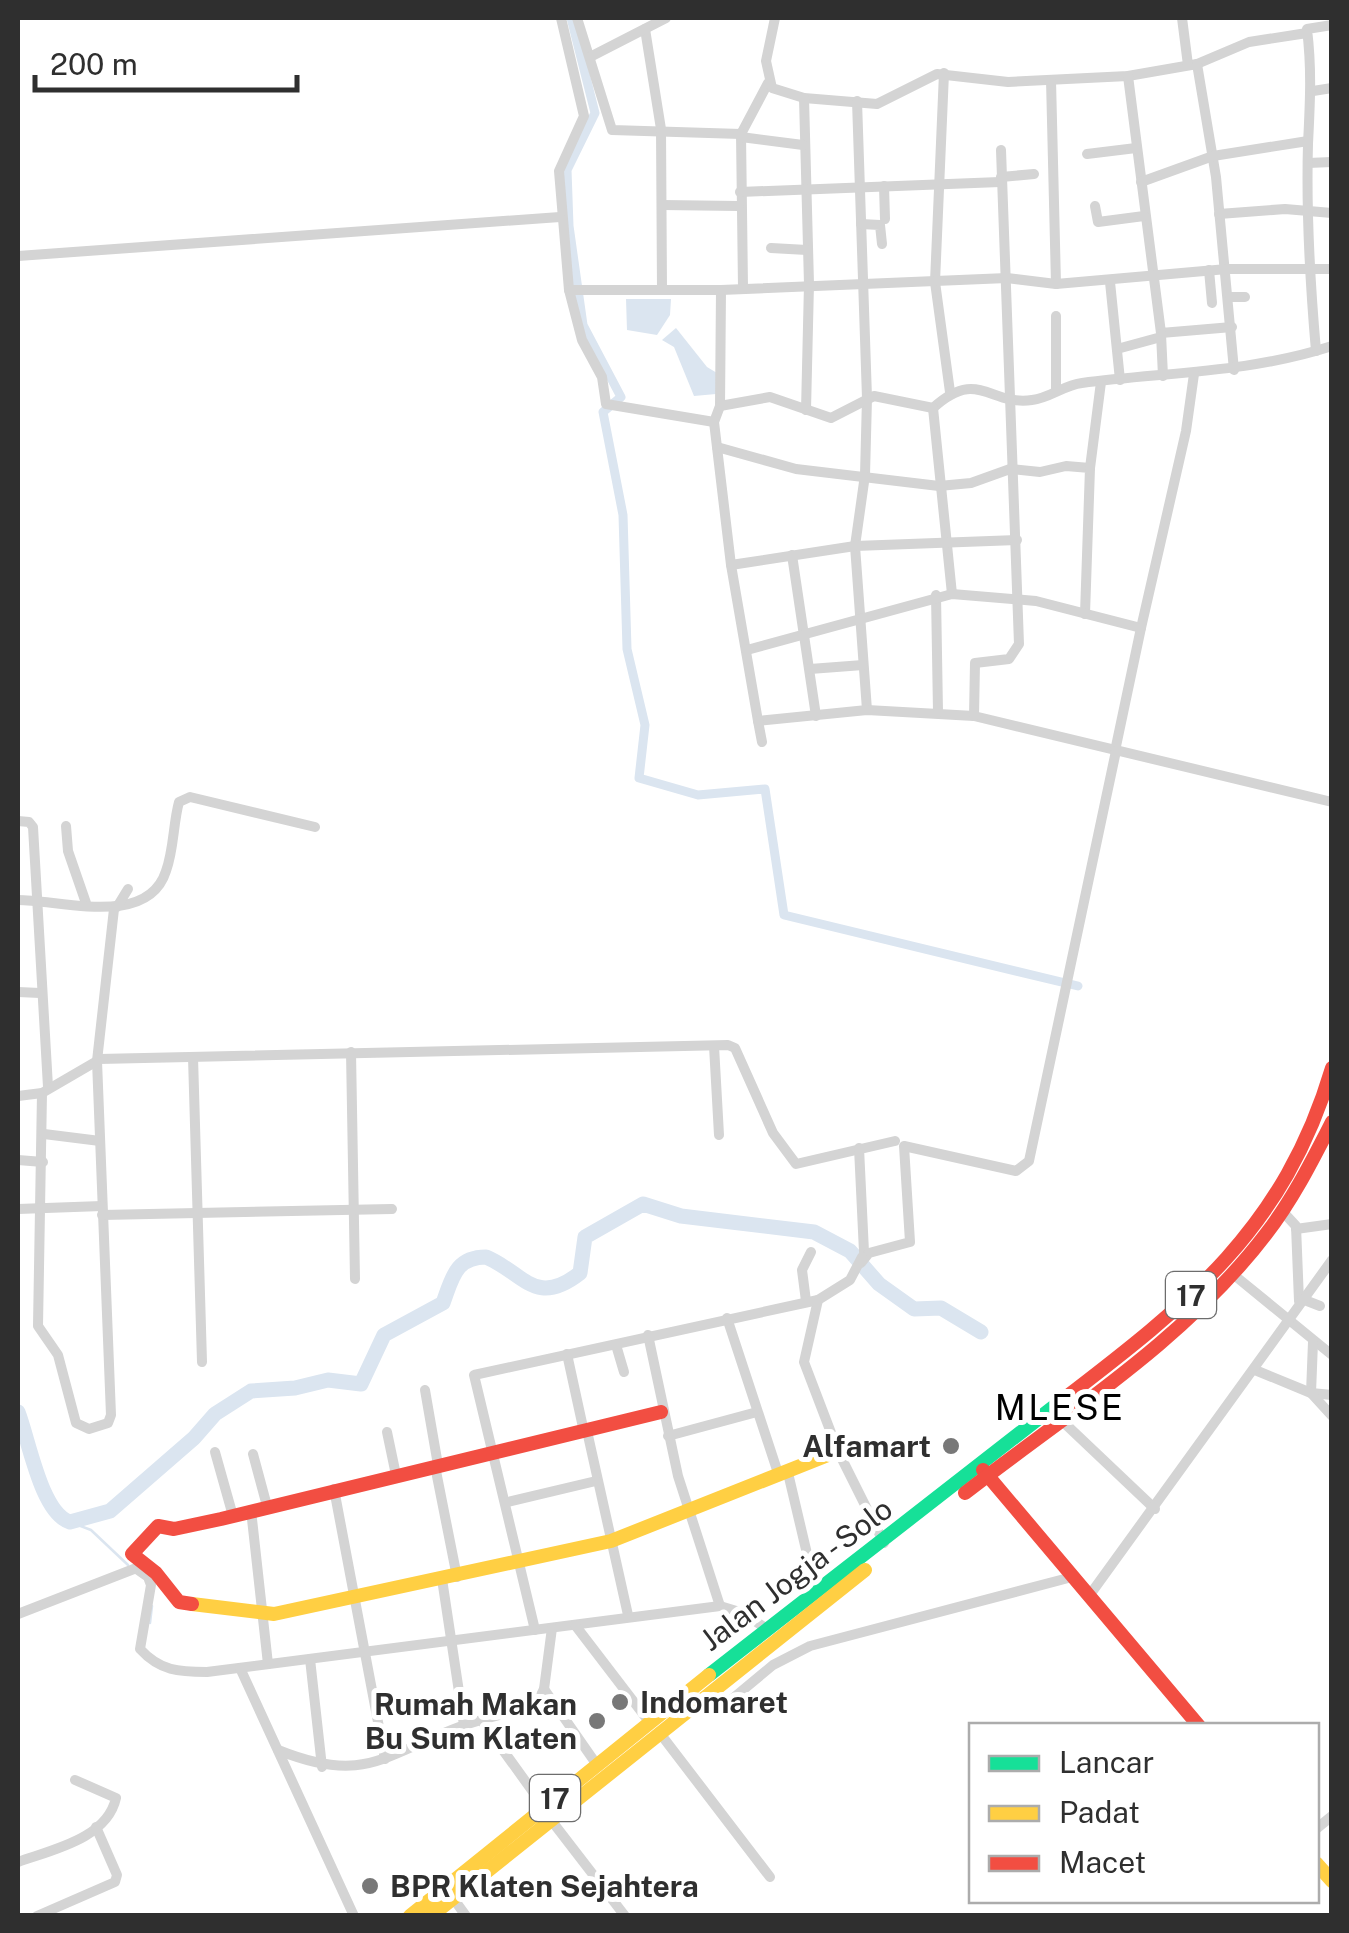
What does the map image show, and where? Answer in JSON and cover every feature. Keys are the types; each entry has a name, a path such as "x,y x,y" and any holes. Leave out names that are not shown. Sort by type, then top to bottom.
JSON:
{"main road":[{"name":"Jalan Jogja - Solo","path":"410,1916 547,1814 706,1687 767,1629 983,1471 1198,1289 1226,1262 1290,1176 1309,1137 1332,1068"},
{"name":"17","path":"706,1687 1058,1417 1234,1275 1284,1213 1332,1122"},
{"path":"661,1412 233,1516 174,1529 152,1528 133,1550 133,1557 139,1567 156,1573 179,1602 262,1613 450,1578 611,1541 690,1513 838,1451"},
{"path":"983,1471 1197,1723"},
{"name":"Jalan Jogja - Solo","path":"430,1916 597,1765 654,1727"}],"street":[{"path":"561,18 584,116 560,166 560,217 570,290 582,340 602,376 603,402 714,422"},
{"path":"577,18 609,128 803,144"},
{"path":"590,57 666,18"},
{"path":"743,287 741,136 768,83 766,62 776,18"},
{"path":"1182,18 1213,156 1230,297 1234,370"},
{"path":"768,83 780,92 804,98 882,103 944,73 962,74 976,81 1128,76 1192,64 1233,46 1332,25"},
{"path":"645,28 661,130 662,290"},
{"path":"1307,32 1313,90 1308,141 1308,266 1316,351"},
{"path":"944,73 935,282 950,392"},
{"path":"1128,76 1161,335 1162,376"},
{"path":"1051,80 1056,284"},
{"path":"1313,90 1332,88"},
{"path":"804,98 809,284 806,410"},
{"path":"857,102 868,398 865,476 855,546 866,710"},
{"path":"1140,182 1213,156 1308,141"},
{"path":"1087,154 1136,148"},
{"path":"974,716 975,663 1010,659 1018,651 1020,598 1010,469 1001,150"},
{"path":"1308,162 1332,162"},
{"path":"740,192 1001,180 1034,174"},
{"path":"884,186 884,219"},
{"path":"662,204 740,206"},
{"path":"1095,206 1098,222 1144,216"},
{"path":"1218,214 1309,210 1332,213"},
{"path":"18,256 560,217"},
{"path":"861,224 880,225 882,244"},
{"path":"771,248 808,250"},
{"path":"570,290 721,290 1007,278 1056,284 1226,269 1332,268"},
{"path":"1209,270 1212,303"},
{"path":"1110,282 1120,380"},
{"path":"721,290 720,406 714,422 731,564 762,742"},
{"path":"1230,297 1245,297"},
{"path":"1056,316 1056,391"},
{"path":"1117,349 1161,335 1232,326"},
{"path":"933,408 950,392 978,389 1032,400 1101,382 1234,370 1332,346"},
{"path":"535,1630 508,1502 474,1375 812,1300 850,1280 861,1258 868,1253 910,1242 904,1146 1016,1171 1029,1161 1182,449 1194,374"},
{"path":"1085,614 1090,468 1101,382"},
{"path":"720,406 770,397 831,418 868,398 880,396 933,408"},
{"path":"933,408 952,594"},
{"path":"717,447 796,469 939,486 971,484 1010,469 1040,472 1066,466 1090,468"},
{"path":"731,564 855,546 1016,540"},
{"path":"792,555 816,716"},
{"path":"747,650 936,595 952,594 1020,598 1141,628"},
{"path":"936,595 938,712"},
{"path":"810,669 863,665"},
{"path":"758,721 866,710 974,716 1332,802"},
{"path":"18,900 115,908 149,896 160,886 184,799 315,827"},
{"path":"18,821 32,824 45,1090 39,1330 58,1354 76,1424 84,1429 104,1425 111,1415 98,1060 115,908 128,888"},
{"path":"66,826 68,851 86,903"},
{"path":"18,992 40,992"},
{"path":"18,1096 45,1090 98,1060 714,1046 735,1048 774,1133 796,1164 895,1141"},
{"path":"714,1046 719,1135"},
{"path":"351,1052 355,1279"},
{"path":"193,1057 202,1362"},
{"path":"44,1134 100,1141"},
{"path":"858,1148 861,1258"},
{"path":"18,1160 43,1162"},
{"path":"18,1209 198,1215 392,1210"},
{"path":"1284,1213 1296,1229 1301,1300"},
{"path":"1296,1229 1332,1224"},
{"path":"812,1252 802,1270 812,1300 804,1362 838,1451 884,1543"},
{"path":"1088,1596 1155,1509 1332,1260"},
{"path":"1234,1275 1332,1355"},
{"path":"1301,1300 1320,1306"},
{"path":"727,1318 757,1412 784,1475 816,1592"},
{"path":"648,1335 661,1412 720,1606"},
{"path":"1313,1342 1310,1393 1332,1416"},
{"path":"616,1345 624,1372"},
{"path":"567,1354 628,1614"},
{"path":"1254,1372 1310,1393 1332,1396"},
{"path":"425,1390 437,1465 450,1578 451,1640 464,1725"},
{"path":"668,1436 757,1412"},
{"path":"1058,1417 1155,1509"},
{"path":"387,1432 396,1475"},
{"path":"216,1452 233,1516"},
{"path":"253,1454 268,1664"},
{"path":"508,1502 596,1481"},
{"path":"334,1489 385,1759"},
{"path":"18,1614 139,1567 151,1585 138,1640 143,1653 167,1670 179,1672 240,1668 576,1625 628,1614 720,1606 743,1613 767,1629"},
{"path":"726,1704 773,1665 810,1646 1072,1576"},
{"path":"576,1625 770,1877"},
{"path":"278,1750 322,1767 385,1759 464,1725 537,1704 544,1690 552,1628"},
{"path":"310,1659 322,1767"},
{"path":"240,1668 354,1916"},
{"path":"544,1690 597,1765"},
{"path":"482,1721 624,1916"},
{"path":"18,1862 69,1845 96,1827 116,1798 75,1780"},
{"path":"37,1916 116,1882 117,1875 96,1827"},
{"path":"453,1898 466,1916"}],"shaded area":[{"path":"626,299 671,299 670,315 657,335 627,330"},
{"path":"676,328 707,367 717,373 716,394 694,396 674,347 662,340"}],"waterway":[{"path":"571,18 595,113 567,170 569,226 583,325 621,397 603,412 623,515 627,649 645,725 639,778 698,795 765,789 784,915 1078,986"},
{"path":"18,1412 37,1474 60,1516 70,1522 110,1511 194,1438 215,1414 251,1391 295,1388 328,1380 361,1384 384,1335 443,1303 456,1271 467,1261 486,1257 530,1284 552,1288 580,1273 585,1237 643,1204 681,1216 814,1232 850,1251 879,1284 914,1309 941,1308 981,1332"},
{"path":"70,1522 91,1530 128,1565"},
{"path":"150,1623 152,1606"}],"traffic: fast":[{"path":"709,1675 1061,1401"}],"traffic: slow":[{"path":"192,1604 274,1614 611,1541 838,1451"},
{"path":"431,1916 865,1570"},
{"path":"410,1916 709,1675"},
{"path":"1319,1866 1332,1881"}],"traffic: jam":[{"path":"1061,1401 1190,1295 1259,1218 1312,1125 1332,1068"},
{"path":"965,1493 1124,1373 1200,1308 1276,1221 1332,1122"},
{"path":"192,1604 179,1602 156,1573 132,1554 158,1526 174,1529 221,1519 661,1412"},
{"path":"983,1470 1196,1723"}],"place":[{"name":"Alfamart","path":"951,1446"},
{"name":"Indomaret","path":"620,1702"},
{"name":"Rumah Makan Bu Sum Klaten","path":"597,1721"},
{"name":"BPR Klaten Sejahtera","path":"370,1886"}],"district":[{"name":"MLESE","path":"1060,1407"}]}
